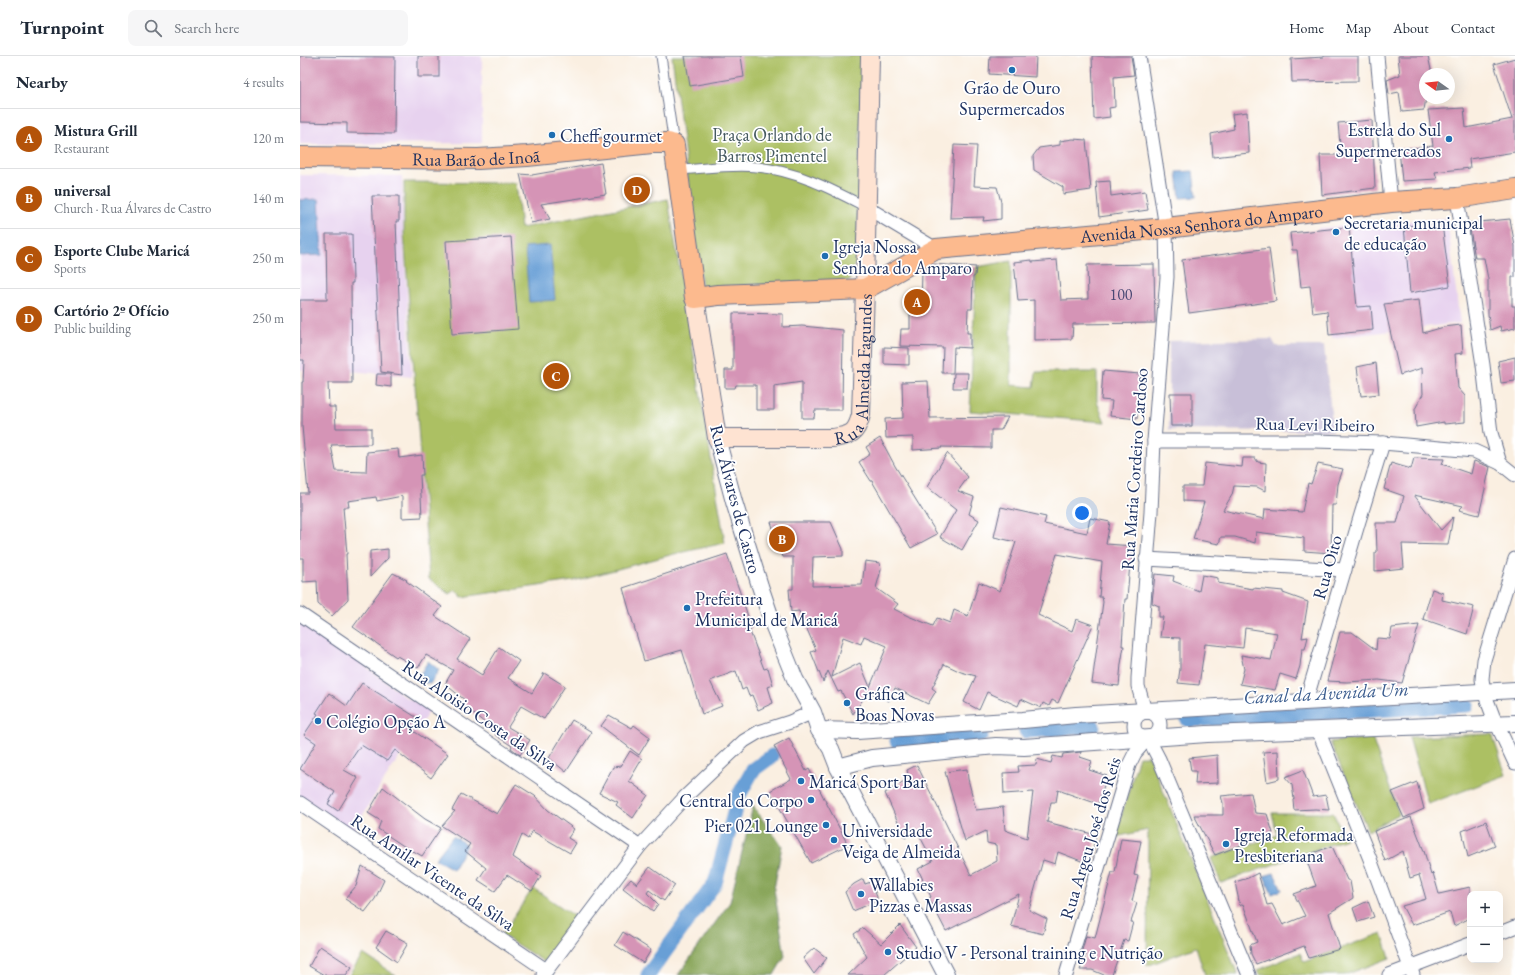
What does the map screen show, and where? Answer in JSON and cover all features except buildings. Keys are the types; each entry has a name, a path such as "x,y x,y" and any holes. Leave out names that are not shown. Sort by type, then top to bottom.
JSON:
{"main road":[{"name":"Rua Almeida Fagundes","path":"717,438 833,438 845,436 855,431 858,424 861,415 870,56"},
{"name":"Rua Barão de Inoã","path":"300,157 478,159 527,156 652,143 668,143 674,145"},
{"name":"Rua Álvares de Castro","path":"674,145 695,298 717,438"},
{"name":"Avenida Nossa Senhora do Amparo","path":"865,289 936,249 1166,228 1390,202 1457,198 1515,189"},
{"path":"695,298 718,295 865,289"}],"street":[{"name":"Rua Álvares de Castro","path":"661,56 674,145"},
{"name":"Rua Maria Cordeiro Cardoso","path":"1139,56 1166,228 1167,277 1138,678 1138,686 1145,711"},
{"path":"1377,56 1390,202"},
{"path":"678,170 739,166 782,171 813,181 866,207 936,249"},
{"path":"1457,198 1484,365 1490,433 1500,463"},
{"path":"1474,451 1483,444 1490,433"},
{"name":"Rua Álvares de Castro","path":"717,438 734,502 771,620 794,679 813,712 819,730 831,749 838,767 946,975"},
{"name":"Rua Levi Ribeiro","path":"1154,441 1314,441 1383,444 1474,451 1500,463 1515,475"},
{"name":"Rua Oito","path":"1306,701 1383,444"},
{"path":"1146,559 1345,570"},
{"path":"1515,559 1484,660 1482,679 1491,709 1515,763"},
{"name":"Rua Aloisio Costa da Silva","path":"300,614 640,846"},
{"path":"838,767 872,758 996,746 1024,747 1148,738 1318,730 1491,709 1515,690"},
{"path":"819,730 857,731 1306,701 1491,709 1515,723"},
{"path":"1145,711 1153,713 1159,719 1160,723 1156,735 1148,738 1140,737 1134,730 1133,726 1137,715 1145,711"},
{"path":"545,973 640,846 685,797 744,741 758,732 790,722 813,712"},
{"path":"1318,730 1370,859 1411,971"},
{"path":"1148,738 1159,759 1249,975"},
{"name":"Rua Argeu José dos Reis","path":"1066,975 1129,766 1135,753 1148,738"},
{"name":"Rua Amilar Vicente da Silva","path":"300,803 545,973"},
{"path":"1503,932 1515,927"},
{"path":"1388,975 1411,971 1467,945"}],"shaded area":[{"path":"300,56 482,56 482,143 300,144"},
{"path":"300,175 402,176 403,233 412,377 352,371 300,370"},
{"path":"1447,218 1460,323 1332,338 1325,278 1322,278 1318,228"},
{"path":"1272,339 1276,346 1324,346 1333,431 1169,430 1169,341"},
{"path":"300,624 351,655 404,696 430,710 352,833 300,796"}],"green space":[{"name":"Praça Orlando de Barros Pimentel","path":"672,56 862,56 857,259 850,281 702,287"},
{"path":"404,182 516,183 521,228 668,199 725,543 674,554 573,581 462,597 456,590 450,594 429,579 404,233"},
{"path":"1011,261 1011,385 1034,387 1036,372 1097,372 1097,402 1105,422 970,411 976,267"},
{"path":"1492,734 1506,775 1428,804 1409,737"},
{"path":"1372,738 1399,814 1368,831 1330,742"},
{"path":"1139,756 1149,756 1238,975 1205,975 1196,947 1147,966 1148,830 1115,837"},
{"path":"753,806 782,846 774,889 785,956 774,975 678,975 730,902"},
{"path":"1272,813 1333,813 1346,839 1221,883 1211,858 1277,835"},
{"path":"533,888 576,917 546,963 502,935"},
{"path":"1382,933 1390,958 1345,975 1260,975 1258,970 1300,953 1304,962"},
{"path":"363,954 395,975 349,975"}],"water":[{"path":"1193,171 1196,197 1180,198 1177,172"},
{"path":"319,199 322,255 300,256 300,200"},
{"path":"550,245 555,300 529,302 525,247"},
{"path":"428,661 439,670 430,684 427,682 425,684 419,676"},
{"path":"453,836 467,845 453,869 435,859"},
{"path":"1274,873 1282,890 1272,894 1264,876"}],"waterway":[{"name":"Canal da Avenida Um","path":"1188,720 1467,705"},
{"name":"Canal da Avenida Um","path":"1026,731 1093,726"},
{"name":"Canal da Avenida Um","path":"897,741 981,735"},
{"name":"Canal da Avenida Um","path":"648,975 715,883 739,795 753,770 772,756"}],"place":[{"name":"Grão de Ouro Supermercados","path":"1012,70"},
{"name":"Cheff gourmet","path":"552,135"},
{"name":"Estrela do Sul Supermercados","path":"1449,139"},
{"name":"Cartório 2º Ofício","path":"637,190"},
{"name":"Secretaria municipal de educação","path":"1336,232"},
{"name":"Igreja Nossa Senhora do Amparo","path":"825,256"},
{"name":"Mistura Grill","path":"917,302"},
{"name":"Esporte Clube Maricá","path":"556,376"},
{"name":"universal","path":"782,539"},
{"name":"Prefeitura Municipal de Maricá","path":"687,608"},
{"name":"Gráfica Boas Novas","path":"847,703"},
{"name":"Colégio Opção A","path":"318,721"},
{"name":"Maricá Sport Bar","path":"801,781"},
{"name":"Central do Corpo","path":"811,800"},
{"name":"Pier 021 Lounge","path":"826,825"},
{"name":"Universidade Veiga de Almeida","path":"834,840"},
{"name":"Igreja Reformada Presbiteriana","path":"1226,844"},
{"name":"Wallabies Pizzas e Massas","path":"861,894"},
{"name":"Studio V - Personal training e Nutrição","path":"888,952"}]}
